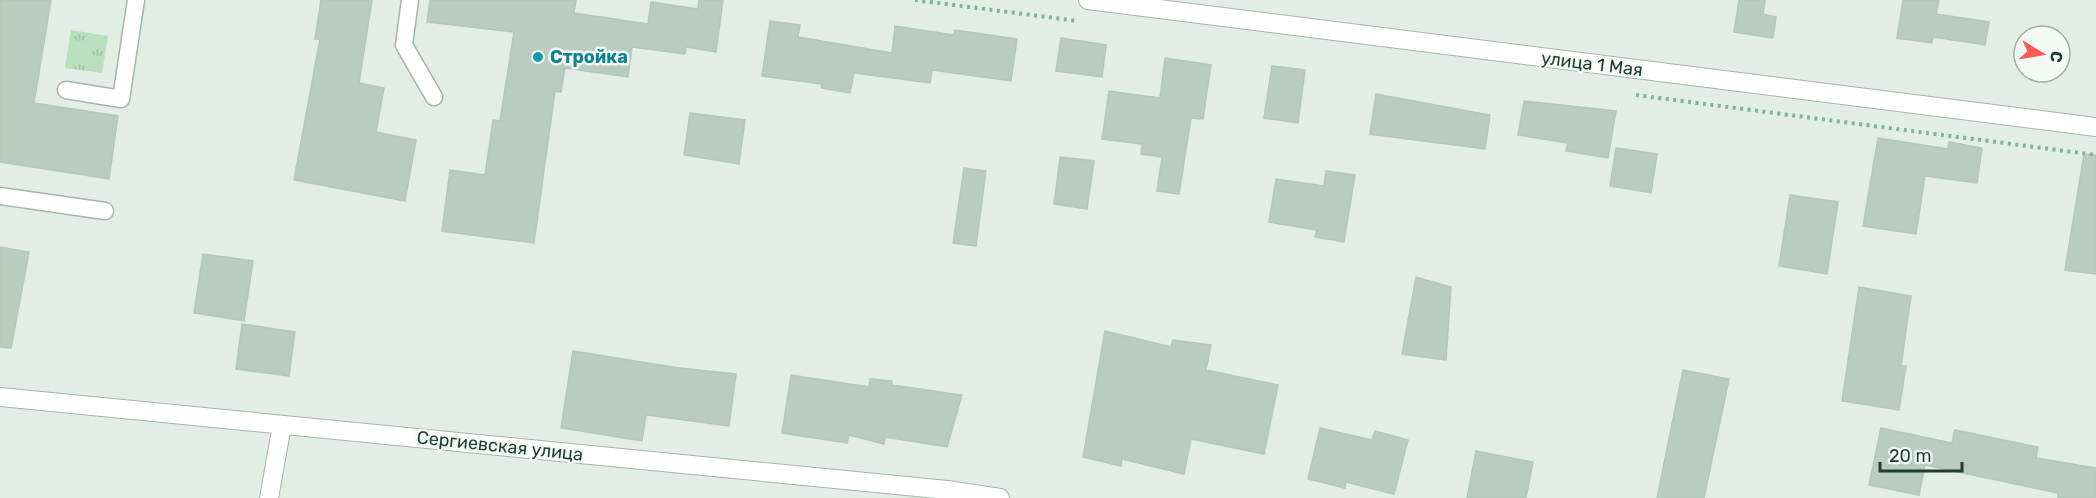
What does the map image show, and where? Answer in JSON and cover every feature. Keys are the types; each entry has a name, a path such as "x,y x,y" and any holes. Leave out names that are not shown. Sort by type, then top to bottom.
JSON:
{"street":[{"name":"улица 1 Мая","path":"1088,0 1125,2 2096,127"},
{"name":"Сергиевская улица","path":"0,397 947,490 1000,498"},
{"path":"269,498 282,425"}],"lane":[{"path":"66,90 121,99 136,0"},
{"path":"410,0 404,45 434,97"},
{"path":"0,196 105,211"}],"green space":[{"path":"71,30 108,36 102,73 65,68"}],"building":[{"path":"0,0 51,0 34,103 118,116 109,179 0,162"},
{"path":"321,0 372,0 359,83 384,88 376,132 416,140 405,201 294,180 320,39 315,39"},
{"path":"430,0 576,0 574,13 648,24 651,2 698,9 699,0 723,0 716,52 686,47 685,54 632,47 628,77 565,68 561,92 555,91 534,243 442,231 450,170 485,175 493,120 500,121 514,32 427,22"},
{"path":"1739,0 1765,0 1763,14 1776,17 1773,38 1734,32"},
{"path":"1903,0 1939,0 1936,14 1989,22 1985,45 1933,37 1932,43 1897,38"},
{"path":"770,21 800,25 798,37 892,53 895,26 954,35 955,30 1017,39 1011,81 932,70 930,83 854,73 850,93 821,88 822,84 762,76"},
{"path":"1061,38 1106,45 1102,77 1056,71"},
{"path":"1165,58 1211,65 1203,119 1191,118 1179,194 1157,191 1162,157 1141,154 1142,144 1102,139 1109,91 1160,98"},
{"path":"1272,66 1305,70 1298,123 1264,118"},
{"path":"1376,94 1490,115 1485,149 1370,134"},
{"path":"1524,101 1616,111 1608,158 1566,151 1568,143 1518,135"},
{"path":"690,113 745,120 739,164 684,155"},
{"path":"1878,138 1948,149 1949,142 1982,148 1977,183 1925,176 1916,234 1863,226"},
{"path":"1616,148 1657,154 1651,193 1610,186"},
{"path":"2084,154 2096,155 2096,274 2065,270"},
{"path":"1060,157 1094,161 1087,209 1054,204"},
{"path":"964,168 986,171 976,246 953,243"},
{"path":"1326,171 1355,175 1344,242 1315,237 1317,230 1269,222 1276,179 1324,186"},
{"path":"1790,195 1838,202 1827,274 1779,266"},
{"path":"0,247 29,252 11,348 0,347"},
{"path":"203,254 253,261 244,321 194,313"},
{"path":"1416,277 1451,287 1446,360 1402,354"},
{"path":"1859,287 1911,296 1901,366 1906,366 1899,410 1842,401"},
{"path":"242,324 295,332 289,376 236,369"},
{"path":"1105,331 1171,347 1173,340 1211,345 1206,370 1278,385 1264,454 1191,439 1184,474 1122,459 1121,466 1083,457"},
{"path":"573,351 679,368 736,374 729,426 646,415 642,441 561,428"},
{"path":"1683,370 1729,379 1704,498 1657,498"},
{"path":"791,375 869,387 870,379 892,381 892,385 962,395 947,447 885,437 884,444 849,435 847,443 782,433"},
{"path":"1320,428 1372,440 1375,431 1408,440 1394,494 1346,482 1345,488 1308,479"},
{"path":"1881,428 1952,443 1955,430 2038,447 2036,458 2096,468 2096,498 2058,498 2058,493 1925,465 1919,495 1869,485"},
{"path":"1476,451 1533,462 1526,498 1467,498"}],"place":[{"name":"Стройка","path":"538,57"}]}
